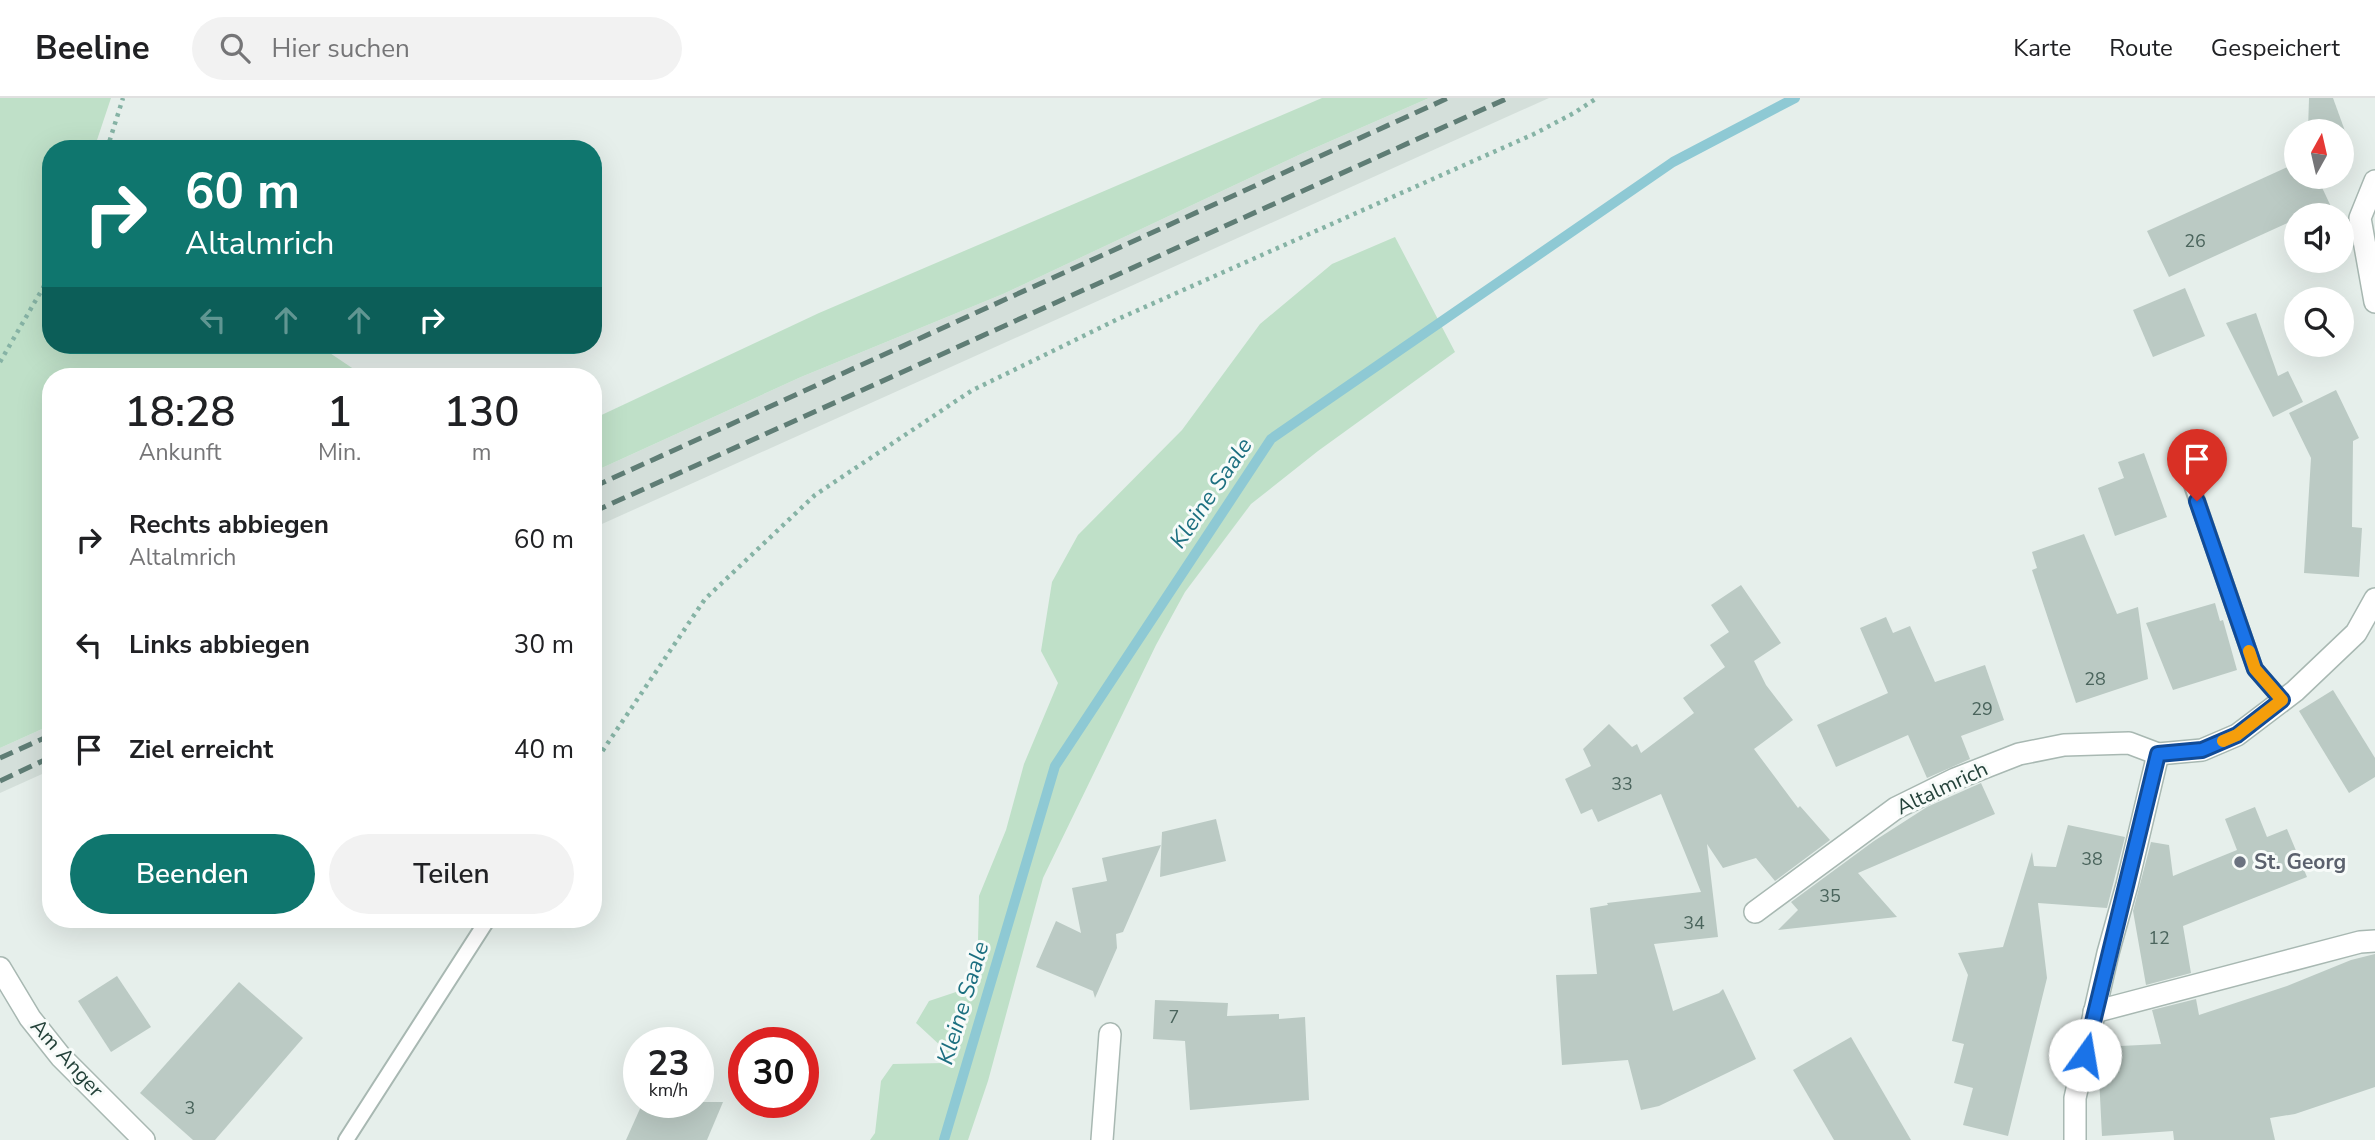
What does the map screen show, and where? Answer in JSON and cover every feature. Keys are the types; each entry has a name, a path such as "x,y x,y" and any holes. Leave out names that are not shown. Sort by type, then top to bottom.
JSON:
{"street":[{"path":"2375,181 2360,218 2375,302"},
{"name":"Altalmrich","path":"1755,912 1896,808 1955,779 2019,754 2064,745 2129,743 2158,754 2202,750 2237,735 2282,700 2356,633 2375,599"},
{"path":"2075,1140 2075,1098 2158,754"},
{"path":"2094,1012 2360,942 2375,941"},
{"name":"Am Anger","path":"0,968 30,1018 61,1057 144,1140"},
{"path":"1102,1140 1110,1034"}],"lane":[{"path":"2189,477 2255,669 2282,700"},
{"path":"346,1140 482,928"}],"path":[{"path":"110,140 122,98"},
{"path":"602,752 705,599 815,495 971,391 1118,319 1534,134 1597,98"},
{"path":"0,362 42,290"}],"shaded area":[{"path":"1429,98 1549,98 602,524 602,468 801,377 1003,294 1301,154"},
{"path":"42,729 42,774 0,793 0,748"}],"green space":[{"path":"0,98 111,98 97,140 42,140 42,354 331,354 352,368 42,368 42,729 0,748"},
{"path":"1322,98 1429,98 1301,154 1003,294 801,377 602,468 602,415 819,313"},
{"path":"1395,237 1455,352 1318,451 1251,504 1185,592 1156,645 1043,878 988,1081 968,1140 870,1140 875,1133 881,1081 893,1064 944,1063 943,1048 916,1023 929,1001 977,985 979,896 1006,830 1024,764 1058,683 1041,651 1052,582 1078,535 1182,430 1260,324 1332,264"}],"building":[{"path":"2309,98 2333,98 2341,119 2308,119"},
{"path":"2284,168 2284,189 2323,189 2329,203 2284,203 2284,224 2169,277 2147,231"},
{"path":"2185,288 2205,336 2153,357 2133,310"},
{"path":"2256,313 2278,376 2288,371 2303,402 2273,417 2226,323"},
{"path":"2336,390 2359,438 2353,441 2352,527 2362,528 2359,577 2304,573 2311,458 2289,413"},
{"path":"2144,453 2167,517 2115,536 2098,488 2124,478 2118,462"},
{"path":"2084,534 2117,614 2138,607 2148,679 2076,703 2032,570 2037,568 2032,552"},
{"path":"1741,585 1781,643 1754,661 1766,685 1793,720 1754,749 1798,808 1800,806 1830,840 1775,881 1756,858 1723,868 1707,844 1718,937 1654,944 1673,1011 1723,989 1756,1059 1659,1106 1641,1110 1628,1060 1562,1065 1556,975 1597,974 1590,908 1608,905 1607,903 1701,892 1661,794 1598,822 1592,809 1581,814 1565,779 1591,766 1583,749 1609,724 1632,747 1637,744 1641,753 1694,713 1683,698 1725,667 1710,645 1729,632 1711,605"},
{"path":"2215,603 2220,621 2223,620 2237,670 2173,690 2146,623"},
{"path":"1886,617 1893,633 1910,626 1935,682 1985,665 2004,720 1961,736 1970,759 1927,778 1908,735 1836,767 1817,725 1888,693 1860,628"},
{"path":"2333,690 2375,758 2375,777 2349,793 2299,711"},
{"path":"1981,783 1995,814 1858,873 1897,917 1778,930 1798,910 1791,902 1874,841 1927,807"},
{"path":"2255,807 2267,837 2287,829 2307,877 2183,926 2191,973 2146,985 2133,911 2151,842 2169,845 2173,876 2237,850 2225,819"},
{"path":"1216,819 1226,861 1160,877 1162,832"},
{"path":"2068,825 2125,837 2107,908 2038,903 2047,978 2008,1136 1963,1125 1973,1088 1954,1083 1964,1044 1952,1041 1968,975 1958,953 2003,947 2032,852 2034,866 2056,867"},
{"path":"1161,845 1123,932 1116,934 1117,948 1095,998 1093,991 1036,967 1056,921 1081,933 1072,888 1107,881 1102,858"},
{"path":"2375,954 2375,1087 2295,1114 2270,1118 2275,1140 2174,1140 2173,1131 2102,1136 2098,1057 2100,1047 2161,1044 2152,1010 2196,999 2199,1015 2287,986 2351,960"},
{"path":"117,976 151,1027 111,1052 78,1001"},
{"path":"239,982 303,1038 215,1140 193,1140 140,1093"},
{"path":"1155,1000 1228,1003 1227,1016 1279,1014 1279,1019 1305,1017 1309,1100 1190,1110 1185,1041 1153,1039"},
{"path":"1851,1037 1911,1140 1834,1140 1793,1070"},
{"path":"714,1102 723,1102 707,1140 626,1140 636,1118 714,1118"}],"waterway":[{"name":"Kleine Saale","path":"944,1140 1055,766 1271,439 1673,162 1795,98"}],"railway":[{"path":"602,483 1448,98"},
{"path":"602,508 1508,98"},
{"path":"0,758 42,739"},
{"path":"0,781 42,761"}],"slow traffic":[{"path":"2223,741 2237,735 2282,700 2255,669 2249,651"}],"place":[{"name":"St. Georg","path":"2240,862"}],"route":[{"path":"2085,1055 2158,754 2202,750 2237,735 2282,700 2255,669 2197,501"}]}
